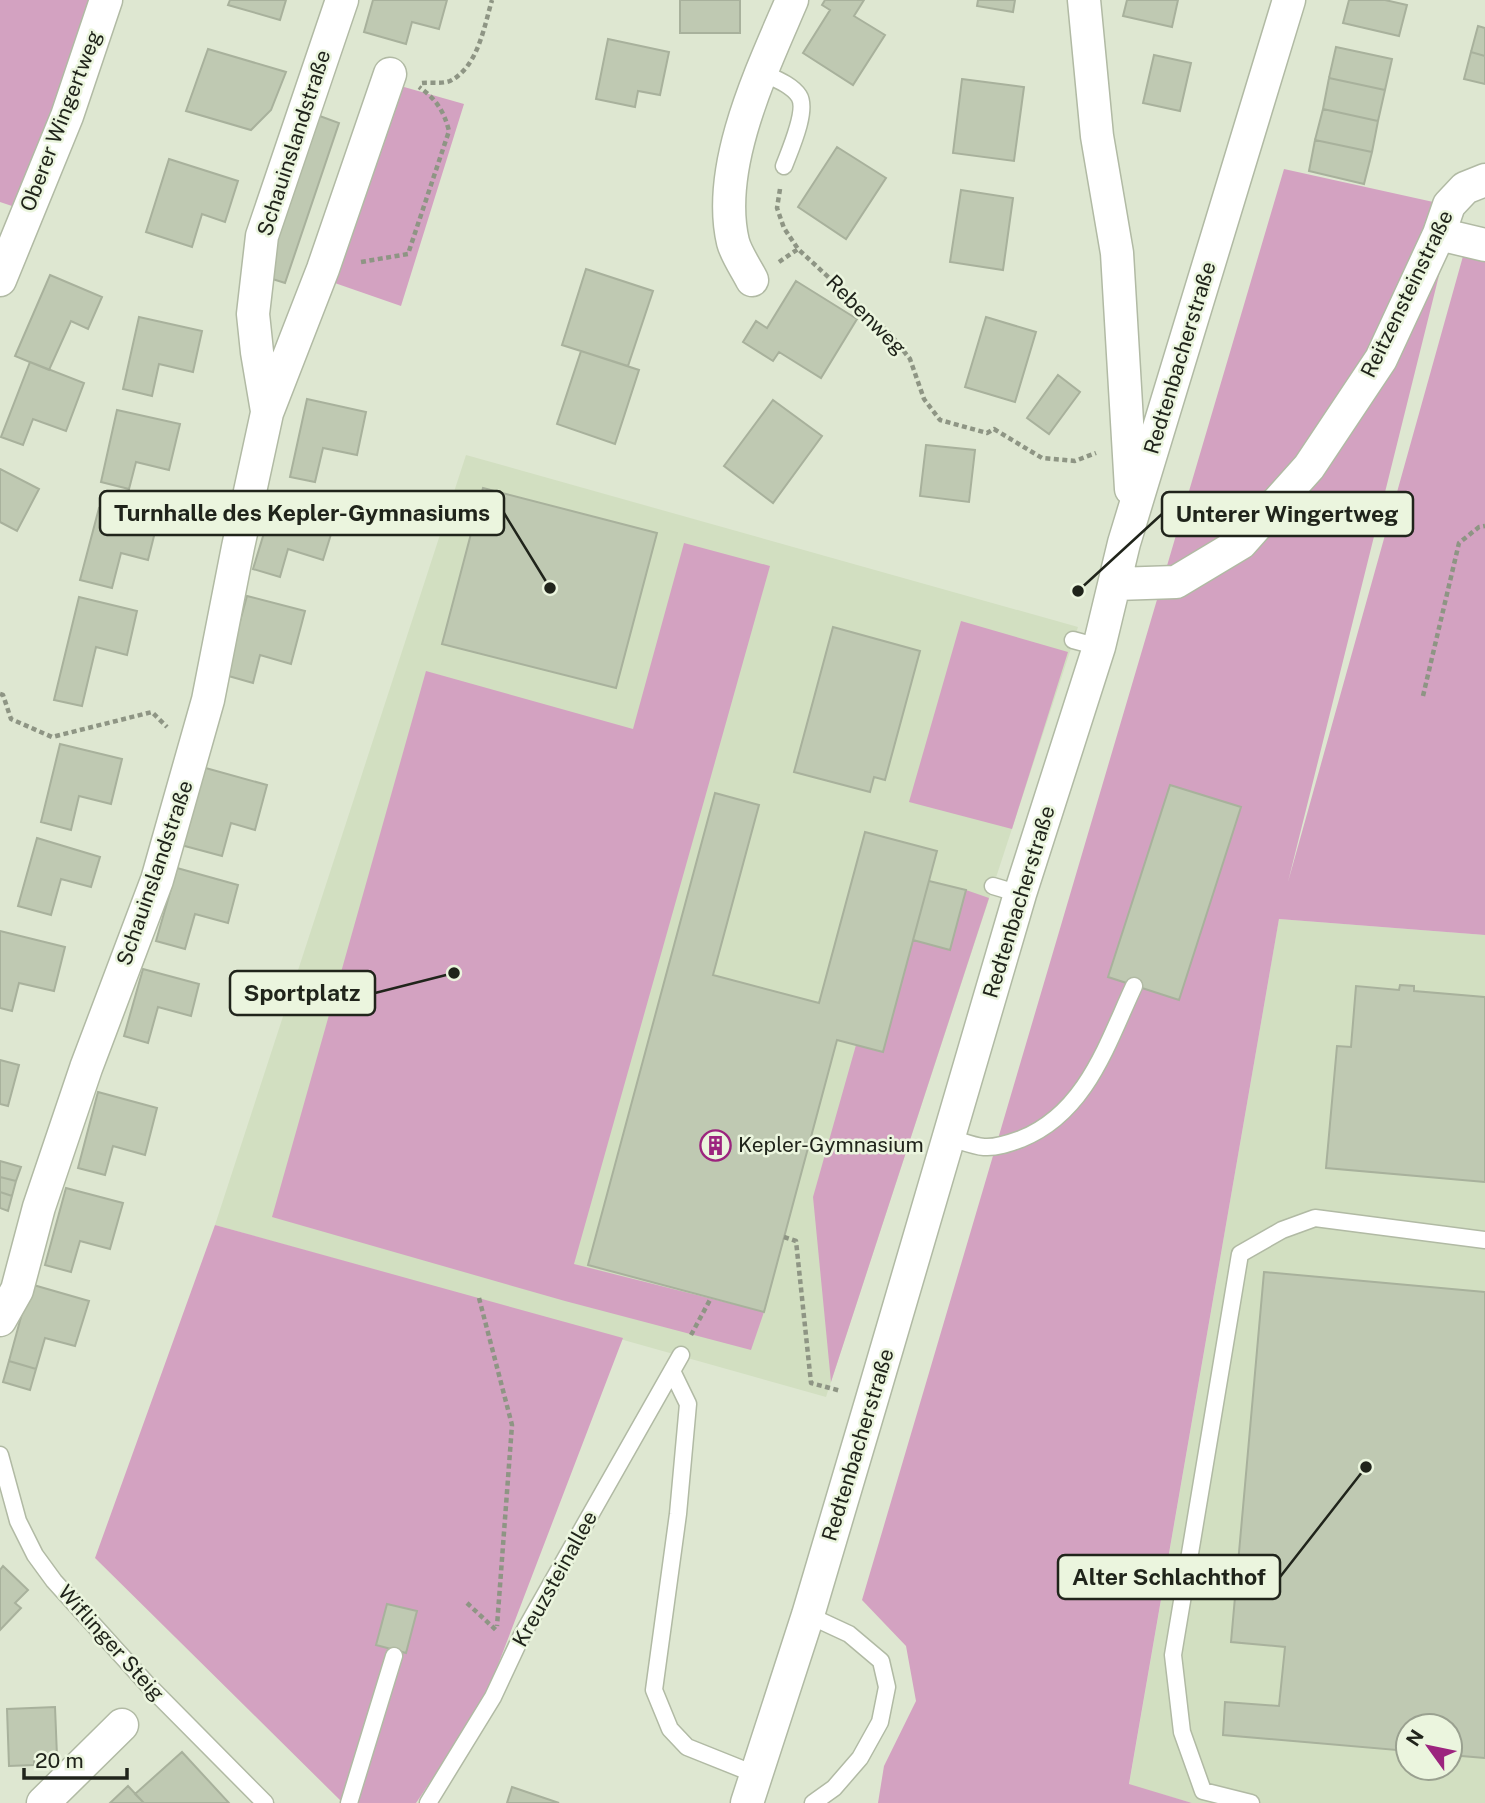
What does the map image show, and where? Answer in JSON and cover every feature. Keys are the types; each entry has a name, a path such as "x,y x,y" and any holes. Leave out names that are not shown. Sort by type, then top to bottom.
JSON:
{"street":[{"name":"Oberer Wingertweg","path":"0,280 67,116 106,0"},
{"name":"Schauinslandstraße","path":"267,413 253,314 262,236 342,0"},
{"path":"752,280 733,243 729,197 737,144 761,72 792,0"},
{"path":"1084,0 1097,136 1117,253 1132,474 1131,512 1124,543"},
{"name":"Redtenbacherstraße","path":"754,1795 947,1137 1006,890 1086,644 1116,584 1124,543 1289,0"},
{"name":"Schauinslandstraße","path":"0,1320 17,1290 39,1207 86,1068 157,880 211,688 237,547 267,413 323,269 390,74"},
{"name":"Reitzensteinstraße","path":"1116,584 1176,582 1241,543 1309,467 1381,359 1439,234 1449,205 1465,188 1485,180"},
{"path":"1439,234 1485,244"},
{"path":"43,1803 122,1725"}],"lane":[{"path":"761,72 790,87 800,97 802,111 785,166"},
{"path":"947,1137 985,1147 1000,1145 1031,1135 1064,1111 1082,1091 1103,1055 1134,986"},
{"path":"1251,1803 1203,1791 1182,1732 1173,1655 1240,1254 1282,1230 1315,1218 1485,1240"},
{"name":"Kreuzsteinallee","path":"428,1803 493,1697 521,1637 681,1354"},
{"path":"672,1371 688,1404 678,1514 653,1690 670,1729 687,1747 754,1795"},
{"name":"Wiflinger Steig","path":"0,1455 18,1521 35,1555 54,1581 148,1685 214,1749 264,1803"},
{"path":"807,1615 849,1634 881,1661 887,1687 880,1722 860,1758 834,1788 813,1803"},
{"path":"349,1803 394,1656"}],"path":[{"path":"323,269 408,254 449,131 444,114 432,96 414,83 448,82 469,65 482,37 492,0"},
{"name":"Rebenweg","path":"785,166 777,208 783,228 798,249 891,335 910,359 924,399 940,420 987,433 994,429 1042,458 1075,461 1101,451 1127,419"},
{"path":"1423,696 1459,543 1479,527 1485,526"},
{"path":"0,694 3,695 10,719 52,737 152,712 194,754"},
{"path":"784,1237 796,1241 811,1382"},
{"path":"467,1603 497,1632 512,1425 479,1298"},
{"path":"681,1354 711,1298"}],"shaded area":[{"path":"0,0 99,0 21,209 0,202"},
{"path":"397,85 464,104 401,306 329,281"},
{"path":"1284,169 1456,207 1288,882 1465,249 1485,253 1485,935 1279,919 1129,1784 1192,1803 878,1803 884,1766 916,1701 906,1646 862,1600"},
{"path":"466,455 1078,627 826,1397 215,1225"},
{"path":"684,543 770,566 574,1264 764,1312 751,1350 565,1301 272,1217 426,671 633,729"},
{"path":"961,621 1068,652 1012,829 909,802"},
{"path":"966,890 989,898 831,1382 813,1197 856,1045 883,1051 913,940 950,949"},
{"path":"1279,919 1485,935 1485,1803 1192,1803 1129,1785"},
{"path":"215,1225 623,1338 483,1704 416,1803 343,1803 95,1558"}],"building":[{"path":"230,0 286,0 280,20 228,5"},
{"path":"373,0 447,0 439,29 412,22 406,44 364,32"},
{"path":"680,0 740,0 740,33 680,33"},
{"path":"825,0 864,0 854,16 885,35 853,85 803,53 830,10 822,5"},
{"path":"978,0 1015,0 1013,12 977,6"},
{"path":"1127,0 1178,0 1172,27 1123,16"},
{"path":"1349,0 1385,0 1407,5 1399,36 1343,23"},
{"path":"1478,26 1485,28 1485,56 1471,52"},
{"path":"608,39 669,52 660,95 638,91 635,107 596,99"},
{"path":"1336,47 1392,59 1385,90 1329,78"},
{"path":"208,49 286,72 271,110 251,130 186,111"},
{"path":"1471,52 1485,56 1485,84 1464,79"},
{"path":"1154,55 1191,63 1180,111 1143,103"},
{"path":"1329,78 1385,90 1378,121 1323,109"},
{"path":"962,79 1024,87 1014,161 953,153"},
{"path":"1323,109 1378,121 1372,152 1315,140"},
{"path":"317,115 339,123 285,283 263,276"},
{"path":"1315,140 1372,152 1364,184 1309,171"},
{"path":"837,147 886,178 846,239 798,207"},
{"path":"169,159 238,181 225,222 202,214 192,247 146,232"},
{"path":"961,190 1013,198 1003,270 950,262"},
{"path":"586,269 653,291 628,366 562,345"},
{"path":"50,275 102,297 88,329 71,321 49,370 15,356"},
{"path":"796,281 857,319 821,378 779,352 773,361 743,342 756,321 767,328"},
{"path":"139,317 202,331 193,372 159,364 152,396 123,389"},
{"path":"986,317 1036,332 1015,402 965,387"},
{"path":"581,351 639,370 615,444 557,424"},
{"path":"30,362 84,383 66,431 33,419 23,445 1,437"},
{"path":"1058,375 1080,392 1049,434 1027,418"},
{"path":"307,399 366,412 357,455 323,448 315,482 290,477"},
{"path":"773,400 822,436 773,503 724,466"},
{"path":"117,410 180,424 169,470 136,462 129,489 101,482"},
{"path":"926,445 975,450 969,502 920,496"},
{"path":"0,469 39,489 17,531 0,522"},
{"path":"483,488 657,533 616,688 442,644"},
{"path":"275,497 337,515 323,560 288,549 280,577 253,569"},
{"path":"99,508 157,524 148,560 121,553 112,588 80,580"},
{"path":"247,596 305,611 291,664 260,655 253,683 225,675"},
{"path":"79,597 137,611 127,655 96,647 82,706 54,700"},
{"path":"833,627 920,651 885,780 874,777 870,792 794,772"},
{"path":"60,744 122,759 111,804 79,796 71,830 41,822"},
{"path":"202,767 267,785 255,830 231,823 222,856 181,845"},
{"path":"1170,785 1241,807 1179,1000 1108,977"},
{"name":"Kepler-Gymnasium","path":"715,793 759,805 713,975 819,1003 865,832 937,851 883,1052 837,1040 764,1312 588,1265"},
{"path":"37,838 100,857 91,887 61,879 51,915 18,906"},
{"path":"177,868 238,885 228,923 195,914 185,949 156,941"},
{"path":"929,881 966,890 950,950 913,940"},
{"path":"0,931 65,947 54,991 19,983 12,1011 0,1008"},
{"path":"143,969 199,984 191,1016 158,1007 148,1043 124,1036"},
{"path":"1400,985 1414,986 1414,991 1485,997 1485,1182 1326,1168 1337,1046 1351,1047 1356,986 1399,990"},
{"path":"0,1060 19,1065 8,1106 0,1104"},
{"path":"98,1092 157,1108 145,1155 113,1146 105,1175 78,1168"},
{"path":"0,1161 21,1167 16,1181 0,1177"},
{"path":"0,1177 16,1181 12,1196 0,1192"},
{"path":"66,1188 123,1203 110,1249 80,1241 71,1272 45,1265"},
{"path":"0,1192 12,1196 8,1211 0,1208"},
{"path":"1264,1272 1485,1292 1485,1758 1464,1756 1464,1712 1394,1712 1394,1750 1223,1735 1225,1702 1279,1706 1285,1647 1231,1642"},
{"path":"30,1284 89,1301 75,1346 45,1338 36,1369 9,1361"},
{"path":"9,1361 36,1369 30,1390 3,1382"},
{"path":"3,1566 28,1590 15,1603 21,1608 0,1630 0,1570"},
{"path":"387,1604 417,1611 406,1653 376,1645"},
{"path":"55,1707 57,1756 34,1757 34,1765 9,1766 7,1709"},
{"path":"182,1752 229,1803 144,1803 135,1794"},
{"path":"128,1786 144,1803 110,1803"},
{"path":"512,1787 559,1803 507,1803"}],"place":[{"name":"Turnhalle des Kepler-Gymnasiums","path":"550,588"},
{"name":"Unterer Wingertweg","path":"1078,591"},
{"name":"Sportplatz","path":"454,973"},
{"name":"Kepler-Gymnasium","path":"715,1145"},
{"name":"Alter Schlachthof","path":"1366,1467"}]}
